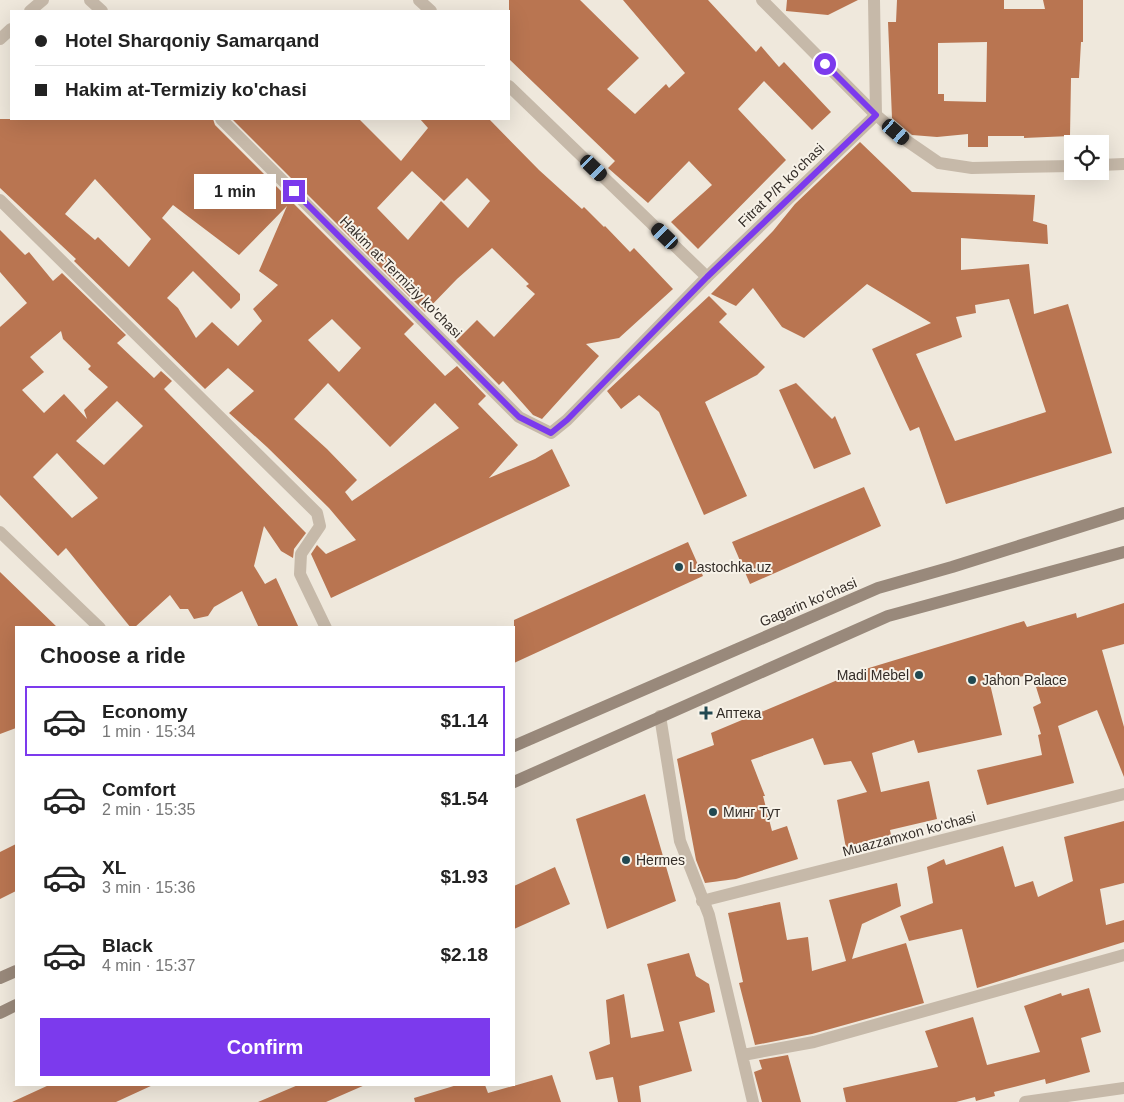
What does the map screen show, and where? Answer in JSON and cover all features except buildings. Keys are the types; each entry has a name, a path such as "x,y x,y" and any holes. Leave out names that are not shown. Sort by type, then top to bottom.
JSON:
{"main road":[{"name":"Gagarin ko'chasi","path":"515,746 878,588 952,567 1124,512"},
{"path":"515,782 888,616 1124,552"},
{"path":"0,978 15,971"},
{"path":"0,1013 15,1006"}],"street":[{"path":"31,10 43,0"},
{"path":"90,0 101,10"},
{"path":"419,0 430,10"},
{"path":"762,0 876,115 906,141 939,163 972,168 1064,166"},
{"path":"874,0 876,115"},
{"path":"0,39 10,29"},
{"path":"510,87 707,277"},
{"name":"Fitrat P/R ko'chasi","path":"567,420 707,277 876,115"},
{"name":"Hakim at-Termiziy ko'chasi","path":"222,120 519,417 551,433 567,420"},
{"path":"1109,165 1124,164"},
{"path":"0,200 317,513 320,526 301,554 300,574 325,626"},
{"path":"0,532 98,626"},
{"path":"660,716 680,841 708,915 753,1102"},
{"name":"Muazzamxon ko'chasi","path":"702,902 1124,794"},
{"path":"743,1055 814,1042 1124,955"},
{"path":"1025,1102 1124,1088"}],"place":[{"name":"Lastochka.uz","path":"679,567"},
{"name":"Madi Mebel","path":"919,675"},
{"name":"Jahon Palace","path":"972,680"},
{"name":"Аптека","path":"706,713"},
{"name":"Минг Тут","path":"713,812"},
{"name":"Hermes","path":"626,860"}],"route":[{"path":"294,191 519,417 551,433 567,420 707,277 876,115 825,64"}]}
